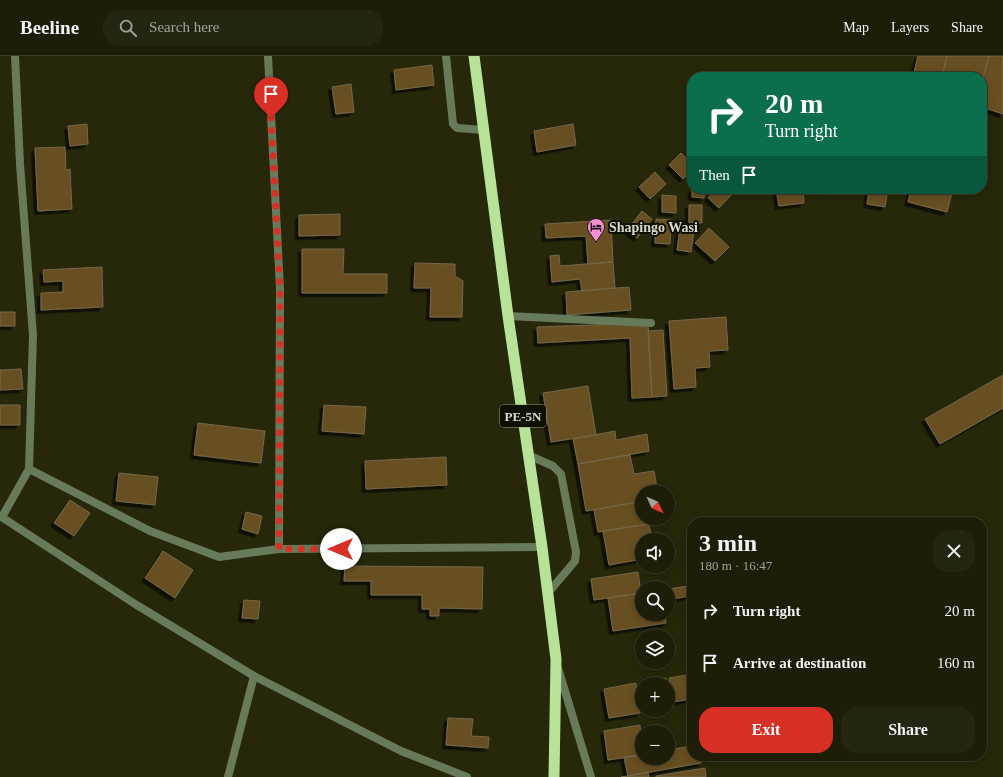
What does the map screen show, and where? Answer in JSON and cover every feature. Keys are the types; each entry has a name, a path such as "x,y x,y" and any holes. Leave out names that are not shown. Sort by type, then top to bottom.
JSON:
{"highway":[{"name":"PE-5N","path":"474,56 508,316 542,547 556,659 554,777"}],"street":[{"path":"15,56 20,164 33,335 29,469 1,517 135,604 254,676 401,751 467,777"},
{"path":"268,56 280,289 279,549"},
{"path":"446,56 453,124 457,128 484,130"},
{"path":"508,316 651,323"},
{"path":"528,455 553,466 561,474 576,552 575,561 548,593"},
{"path":"29,469 150,531 219,557 279,549 542,547"},
{"path":"556,659 591,777"},
{"path":"228,777 254,676"}],"building":[{"path":"918,56 947,56 943,72 914,72"},
{"path":"947,56 989,56 985,72 943,72"},
{"path":"989,56 1003,56 1003,114 987,109 987,72 985,72"},
{"path":"432,65 434,85 396,90 394,70"},
{"path":"351,84 354,112 336,114 332,87"},
{"path":"87,124 88,144 70,146 68,126"},
{"path":"573,124 576,145 537,152 534,131"},
{"path":"65,147 66,170 70,169 72,209 38,211 35,148"},
{"path":"681,153 687,159 687,175 683,179 669,165"},
{"path":"655,172 666,184 650,199 639,187"},
{"path":"692,194 704,194 704,198 692,197"},
{"path":"712,194 732,194 719,208 708,198"},
{"path":"777,194 803,194 804,203 779,206"},
{"path":"868,194 887,194 885,207 867,204"},
{"path":"910,194 952,194 947,212 908,202"},
{"path":"662,195 676,196 676,213 662,212"},
{"path":"689,205 702,205 702,223 689,223"},
{"path":"642,211 652,219 637,238 627,230"},
{"path":"340,214 340,235 299,236 299,215"},
{"path":"656,219 671,220 670,244 655,243"},
{"path":"611,220 613,262 588,264 586,236 546,238 545,224"},
{"path":"709,228 729,247 715,261 695,243"},
{"path":"680,229 694,231 691,252 677,250"},
{"path":"302,249 344,249 343,274 387,274 387,293 302,293"},
{"path":"559,255 560,266 613,262 615,288 582,291 580,279 552,282 550,256"},
{"path":"415,263 455,264 455,276 463,281 462,317 430,317 431,288 414,288"},
{"path":"102,267 103,307 41,310 41,293 63,292 63,281 44,282 43,270"},
{"path":"629,287 631,310 567,315 566,292"},
{"path":"0,312 15,312 15,326 0,326"},
{"path":"726,317 728,350 709,351 710,367 695,368 696,387 674,389 669,321"},
{"path":"648,323 652,397 632,398 630,338 538,343 537,327"},
{"path":"663,330 667,396 652,397 648,331"},
{"path":"21,369 23,389 0,390 0,370"},
{"path":"1003,375 1003,408 940,444 925,419"},
{"path":"588,386 596,435 551,442 543,393"},
{"path":"0,405 20,405 20,425 0,425"},
{"path":"324,405 366,407 364,434 322,431"},
{"path":"198,423 265,431 261,463 194,455"},
{"path":"615,431 616,440 647,434 649,451 578,464 573,439"},
{"path":"630,455 634,474 654,471 656,485 635,485 635,502 586,511 578,464"},
{"path":"446,457 447,485 366,489 365,461"},
{"path":"119,473 158,477 155,505 116,501"},
{"path":"70,500 90,513 74,536 54,523"},
{"path":"635,502 635,525 643,525 598,532 594,510"},
{"path":"246,512 262,516 258,534 242,529"},
{"path":"649,525 651,533 635,533 635,560 609,565 603,531"},
{"path":"163,551 193,570 175,598 145,578"},
{"path":"345,566 483,567 482,609 439,608 439,616 430,616 430,609 422,609 422,595 371,595 371,581 344,581"},
{"path":"635,572 638,573 639,581 635,581 635,594 594,600 591,579"},
{"path":"687,586 687,596 675,599 675,588"},
{"path":"635,594 635,621 666,621 666,623 613,631 608,598"},
{"path":"244,600 260,601 258,619 242,618"},
{"path":"687,675 687,700 675,702 675,677"},
{"path":"635,683 635,714 609,718 604,689"},
{"path":"448,718 473,719 471,736 489,737 488,748 446,745"},
{"path":"635,726 635,756 608,760 604,731"},
{"path":"687,747 687,761 701,761 701,763 628,776 624,757 635,756 635,765 675,765 675,749"},
{"path":"705,768 706,777 656,777 656,776"},
{"path":"648,772 649,777 621,777 628,776"}],"place":[{"name":"Shapingo Wasi","path":"596,242"}],"route":[{"path":"271,118 280,289 279,549 341,549"}]}
